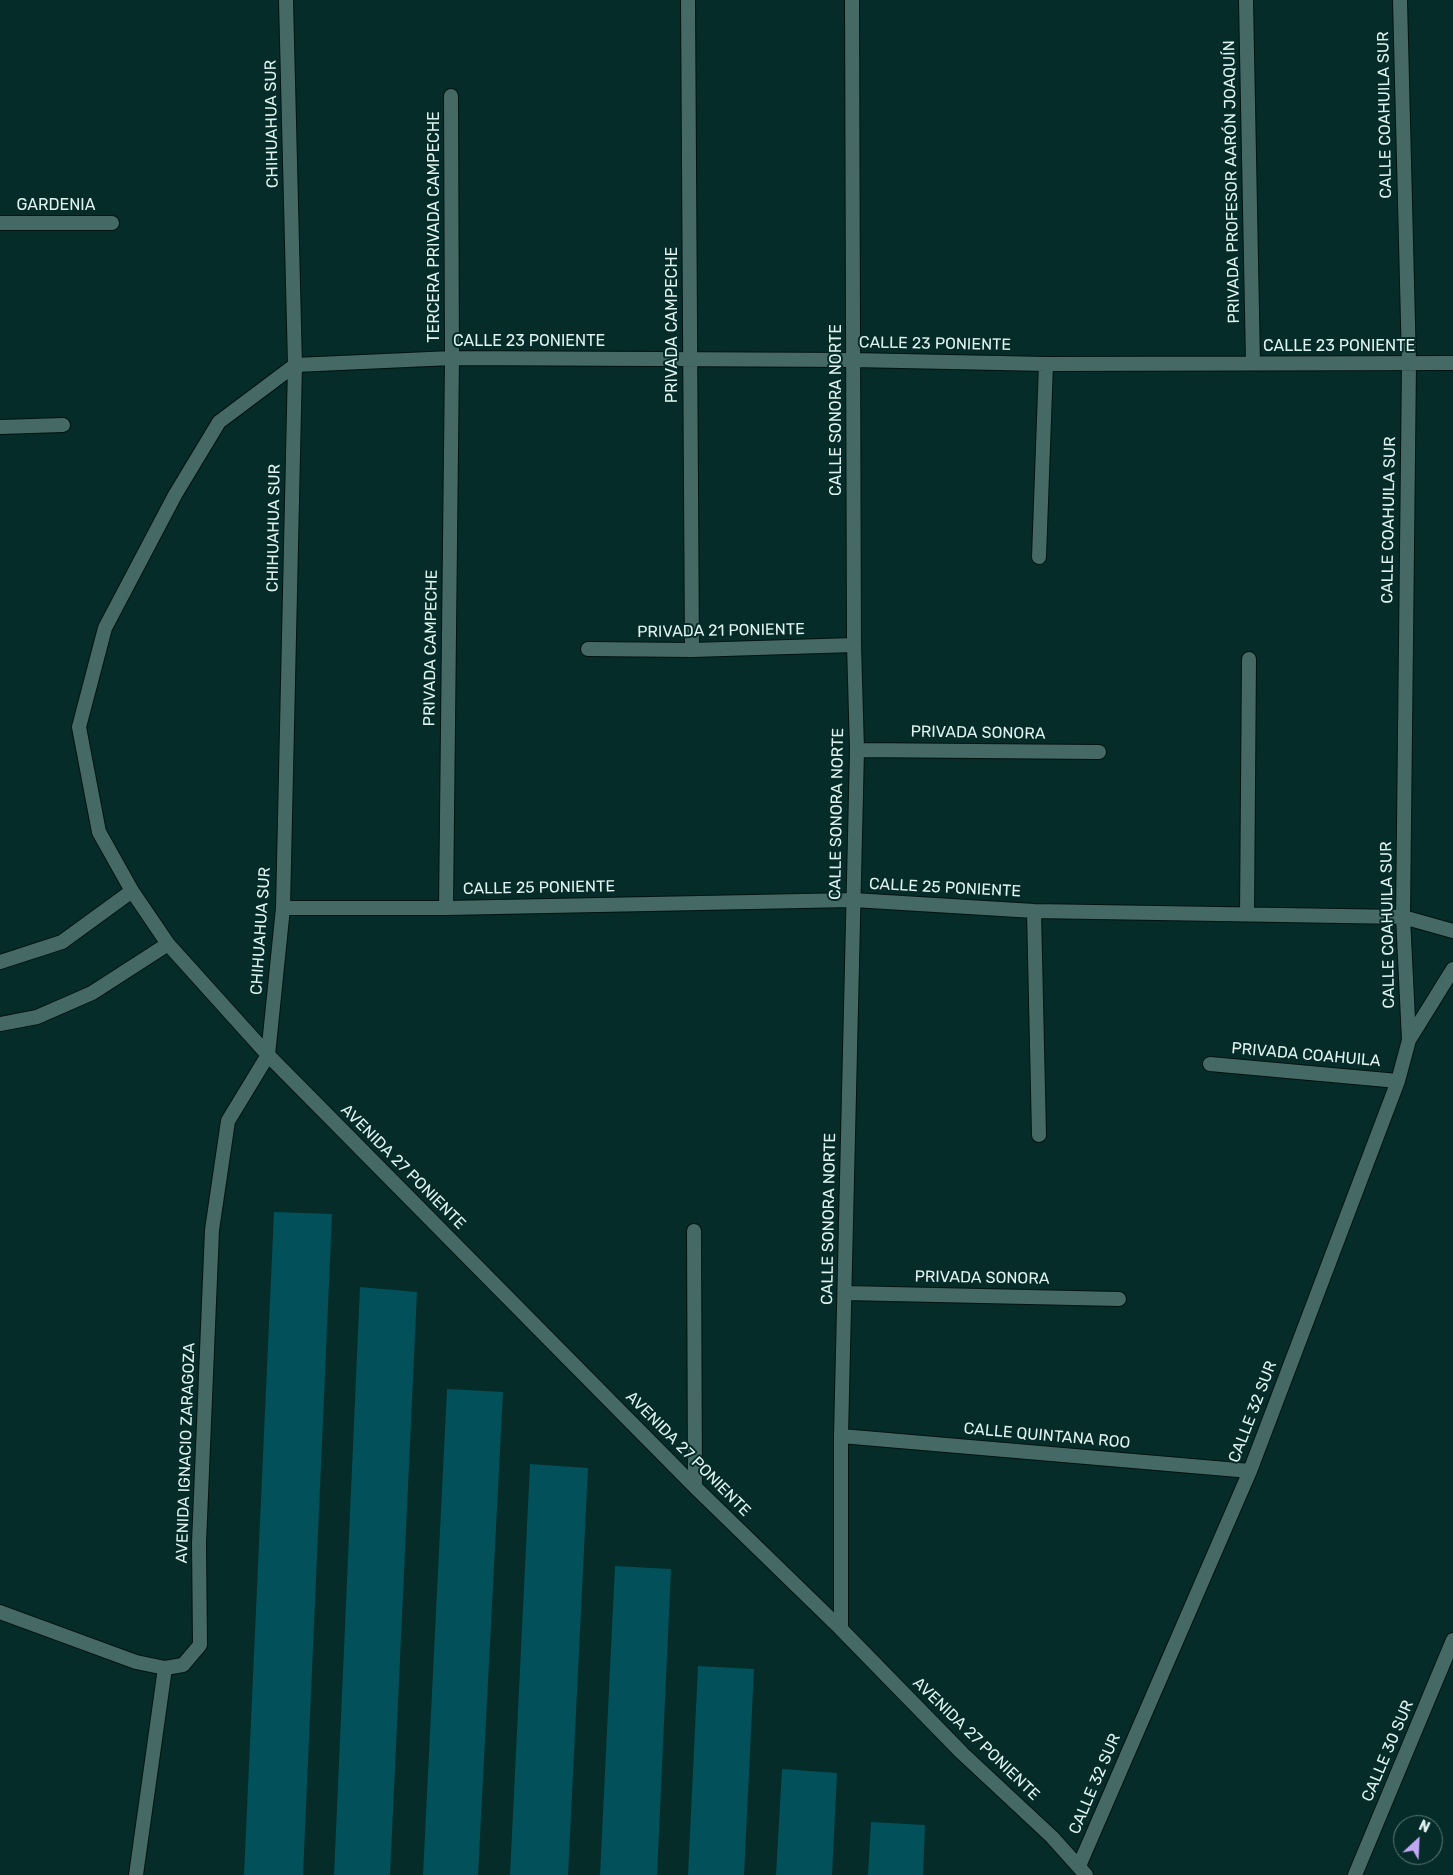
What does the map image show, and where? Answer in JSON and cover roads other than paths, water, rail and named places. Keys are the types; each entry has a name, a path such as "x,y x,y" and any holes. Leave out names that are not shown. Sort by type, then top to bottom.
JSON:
{"street":[{"name":"CHIHUAHUA SUR","path":"268,1055 283,908 295,365 286,0"},
{"name":"PRIVADA CAMPECHE","path":"688,0 692,650"},
{"name":"CALLE SONORA NORTE","path":"841,1629 842,1436 853,900 858,750 854,645 852,0"},
{"name":"PRIVADA PROFESOR AARÓN JOAQUÍN","path":"1246,0 1253,363"},
{"name":"CALLE COAHUILA SUR","path":"1400,0 1409,363 1403,917 1409,1040"},
{"name":"TERCERA PRIVADA CAMPECHE","path":"451,96 452,358"},
{"name":"GARDENIA","path":"0,223 112,223"},
{"name":"CALLE 23 PONIENTE","path":"295,365 452,358 690,358 1046,364 1453,363"},
{"name":"PRIVADA CAMPECHE","path":"446,908 452,358"},
{"path":"1039,557 1046,364"},
{"name":"AVENIDA 27 PONIENTE","path":"295,365 218,422 175,495 105,628 79,727 99,832 132,891 168,944 268,1055 695,1487 841,1629 962,1754 1052,1837 1082,1870"},
{"path":"0,427 63,426"},
{"name":"PRIVADA 21 PONIENTE","path":"588,649 692,650 854,645"},
{"path":"1247,914 1249,658"},
{"name":"PRIVADA SONORA","path":"858,750 1099,752"},
{"path":"0,962 62,942 132,891"},
{"name":"CALLE 25 PONIENTE","path":"283,908 446,908 853,900 1034,911 1403,917 1453,931"},
{"path":"1034,911 1039,1135"},
{"path":"0,1024 37,1017 92,993 168,944"},
{"name":"CALLE 32 SUR","path":"1082,1870 1250,1471 1398,1081 1409,1040 1453,969"},
{"name":"AVENIDA IGNACIO ZARAGOZA","path":"165,1668 184,1665 200,1645 198,1543 212,1230 228,1122 268,1055"},
{"name":"PRIVADA COAHUILA","path":"1210,1064 1398,1081"},
{"path":"694,1231 695,1487"},
{"name":"PRIVADA SONORA","path":"845,1293 1119,1299"},
{"name":"CALLE QUINTANA ROO","path":"842,1436 1250,1471"},
{"path":"0,1612 136,1662 165,1668 136,1875"},
{"name":"CALLE 30 SUR","path":"1355,1875 1453,1640"}]}
